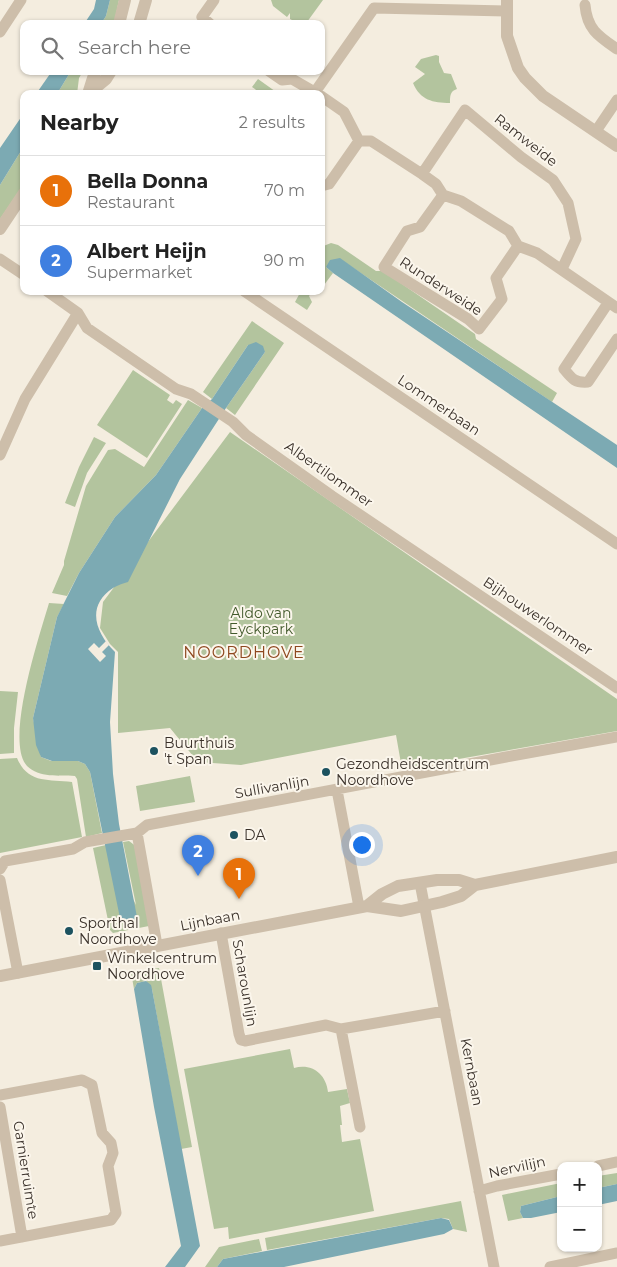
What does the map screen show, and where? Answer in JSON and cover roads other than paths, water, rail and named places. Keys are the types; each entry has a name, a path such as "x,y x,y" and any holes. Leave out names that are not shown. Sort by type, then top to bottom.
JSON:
{"street":[{"path":"0,32 21,0"},
{"path":"120,20 125,0"},
{"path":"140,20 146,0"},
{"path":"205,20 202,17 214,0"},
{"path":"585,5 586,19 597,35 617,49"},
{"path":"321,90 374,8 507,6 507,36 511,52 525,78 543,96 617,146"},
{"path":"90,90 94,75"},
{"path":"94,90 108,75"},
{"path":"275,75 282,80 292,80 311,90"},
{"path":"325,99 344,112 359,141"},
{"path":"596,131 617,100"},
{"name":"Ramweide","path":"422,174 465,110 521,157 553,180 568,203 576,239 562,269"},
{"path":"359,141 371,141 422,174 436,184 444,195 461,201 508,231 518,246 537,253 615,307 564,369 574,381 578,383 588,382 617,339"},
{"path":"325,185 329,184 359,141"},
{"name":"Runderweide","path":"444,195 420,227 407,231 384,267 468,319 479,329 502,299 496,278 518,246"},
{"path":"0,229 20,199"},
{"path":"0,259 20,272"},
{"name":"Albertilommer","path":"53,295 78,313 86,328 176,389 201,400 246,435 442,569"},
{"name":"Lommerbaan","path":"250,295 617,544"},
{"path":"0,455 25,399 78,313"},
{"name":"Bijhouwerlommer","path":"442,569 617,688"},
{"name":"Sullivanlijn","path":"0,869 5,861 73,849 93,840 137,833 147,825 617,737"},
{"path":"337,790 363,907"},
{"path":"137,833 157,945"},
{"name":"Lijnbaan","path":"0,976 363,907 401,911 461,896 475,885 617,857"},
{"path":"0,880 18,973"},
{"name":"Lijnbaan","path":"363,907 398,886 438,880 459,880 475,885"},
{"name":"Kernbaan","path":"420,884 494,1267"},
{"name":"Scharounlijn","path":"220,933 241,1040 245,1041 326,1025 341,1029 445,1011"},
{"path":"341,1029 360,1127"},
{"path":"0,1095 82,1080 92,1085 102,1133 111,1143 113,1153 108,1166 116,1213 111,1220 0,1241"},
{"name":"Garnierruimte","path":"0,1107 22,1237"},
{"path":"602,1165 617,1162"},
{"name":"Nervilijn","path":"480,1197 497,1186 557,1175"},
{"path":"550,1267 617,1253"}],"water":[{"path":"96,0 110,0 104,20 87,20 94,9"},
{"path":"49,75 69,75 59,90 39,90"},
{"path":"20,119 20,152 0,185 0,148"},
{"path":"340,258 402,302 617,445 617,468 326,267 330,260"},
{"path":"256,342 263,346 265,352 180,479 128,582 115,587 105,595 96,611 98,628 115,652 110,722 113,774 119,824 137,917 133,922 126,923 120,918 90,772 85,764 78,761 52,761 41,757 36,745 33,718 57,617 79,573 115,517 156,475 202,408 212,399 248,345"},
{"path":"146,981 151,985 152,989 200,1246 185,1267 165,1267 181,1246 154,1107 134,989 137,983"},
{"path":"617,1184 617,1201 602,1204 602,1187"},
{"path":"557,1197 557,1213 523,1218 520,1212 521,1206"},
{"path":"441,1218 449,1220 453,1229 444,1234 284,1267 217,1267 223,1259"}],"place":[{"name":"Buurthuis 't Span","path":"154,751"},
{"name":"Gezondheidscentrum Noordhove","path":"326,772"},
{"name":"DA","path":"234,835"},
{"name":"Albert Heijn","path":"198,876"},
{"name":"Bella Donna","path":"239,899"},
{"name":"Sporthal Noordhove","path":"69,931"},
{"name":"Winkelcentrum Noordhove","path":"97,966"}],"district":[{"name":"NOORDHOVE","path":"244,652"}],"park label":[{"name":"Aldo van Eyckpark","path":"261,622"}]}
